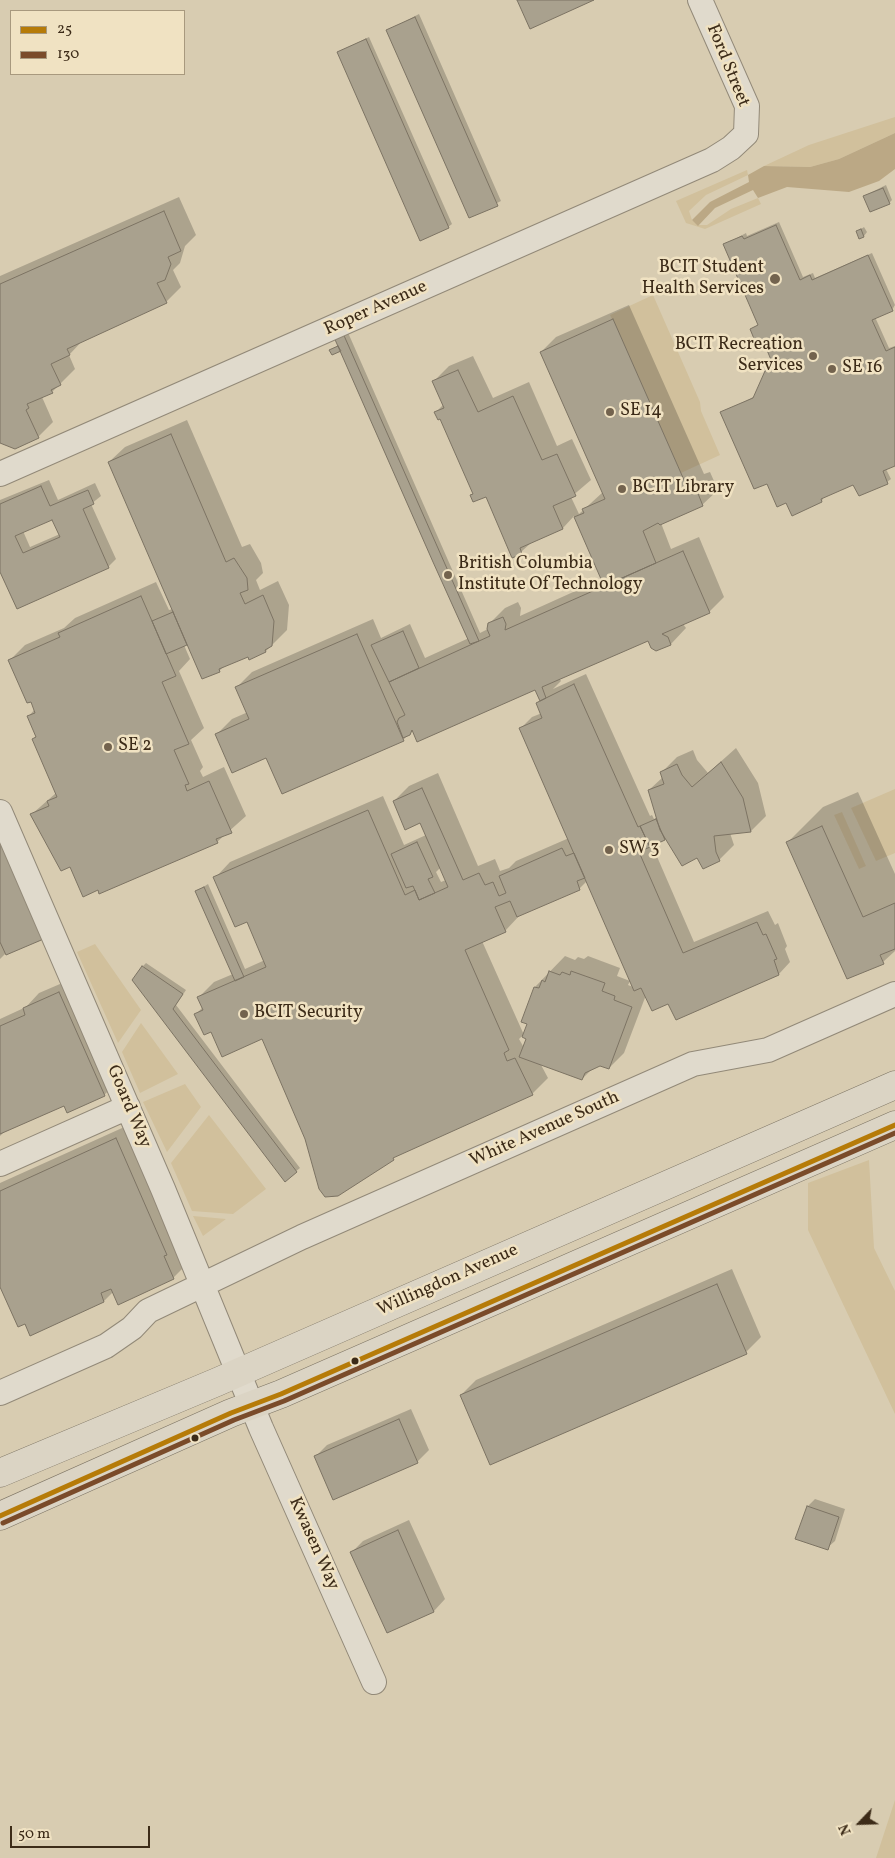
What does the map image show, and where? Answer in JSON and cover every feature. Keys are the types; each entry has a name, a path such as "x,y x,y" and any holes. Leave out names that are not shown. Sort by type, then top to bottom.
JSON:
{"main road":[{"name":"Willingdon Avenue","path":"0,1473 239,1372 895,1085"},
{"name":"Willingdon Avenue","path":"0,1516 895,1125"}],"street":[{"name":"Ford Street","path":"700,0 747,106 746,134"},
{"name":"Roper Avenue","path":"0,474 712,160 731,148 746,134"},
{"name":"Goard Way","path":"0,812 128,1107 252,1405"},
{"name":"White Avenue South","path":"0,1393 106,1346 132,1328 148,1311 294,1241 694,1064 768,1050 895,994"},
{"path":"0,1164 128,1107"},
{"name":"Kwasen Way","path":"252,1405 374,1682"}],"shaded area":[{"path":"895,117 895,133 839,159 810,167 764,166 809,145"},
{"path":"895,133 895,169 879,181 849,192 787,187 758,198 753,190 715,208 698,226 692,220 710,202 749,182 748,175 764,166 810,167 839,159"},
{"path":"747,170 748,175 706,195 689,211 692,220 698,225 707,225 731,209 758,198 761,204 705,229 686,223 676,201"},
{"path":"653,295 700,402 701,411 720,455 681,473 610,315"},
{"path":"895,789 895,853 876,861 851,808"},
{"path":"842,812 866,866 859,869 834,815"},
{"path":"95,944 141,1010 118,1043 77,952"},
{"path":"141,1023 178,1074 140,1093 122,1052"},
{"path":"185,1084 201,1107 167,1152 143,1102"},
{"path":"209,1115 266,1189 233,1214 192,1211 171,1163"},
{"path":"869,1160 874,1248 895,1291 895,1414 808,1230 808,1183"},
{"path":"193,1216 226,1219 203,1236"},
{"path":"895,1800 895,1858 876,1858"}],"building":[{"path":"517,0 594,0 530,29"},
{"path":"415,17 498,206 469,218 386,30"},
{"path":"366,39 449,228 420,241 337,52"},
{"path":"883,188 890,204 870,212 863,196"},
{"path":"164,211 181,251 168,257 171,264 165,280 157,283 167,303 67,349 70,355 51,364 61,385 51,390 53,393 27,404 29,408 26,410 39,438 15,449 0,443 0,284"},
{"name":"SE 16","path":"776,225 800,280 810,275 812,280 868,255 893,311 872,320 886,351 895,347 895,466 883,471 888,484 859,496 853,485 821,499 822,502 792,516 786,503 777,507 767,484 754,489 720,412 753,398 765,371 774,367 764,343 757,346 750,329 758,325 723,244 742,236 744,239"},
{"path":"861,229 864,237 859,239 856,231"},
{"name":"SE 14","path":"613,319 688,489 695,486 703,506 660,525 658,523 643,531 656,563 604,586 574,517 584,513 582,509 605,499 540,352"},
{"path":"342,331 479,641 470,644 433,562 333,335"},
{"path":"338,346 341,351 332,355 329,350"},
{"path":"458,370 478,412 513,396 542,460 557,454 576,496 553,506 563,529 520,548 522,554 512,558 486,497 473,502 470,495 473,494 440,419 438,420 434,412 444,408 432,381"},
{"path":"171,434 226,562 234,558 247,578 248,590 240,593 245,604 263,595 274,621 272,646 265,650 266,652 249,660 248,657 219,669 220,672 202,679 108,462"},
{"path":"41,486 50,506 88,490 94,504 83,509 109,568 17,609 0,572 0,504","holes":["52,520 60,537 23,553 15,536"]},
{"path":"683,551 710,613 662,634 668,637 671,645 656,651 651,648 648,641 542,687 546,698 540,701 535,690 417,742 412,730 410,735 403,738 397,722 399,718 405,715 389,682 490,636 487,629 488,623 503,617 506,624 505,630"},
{"name":"SE 2","path":"141,596 176,676 162,682 189,744 174,750 189,784 185,785 187,791 209,781 232,833 216,839 218,843 99,894 98,890 83,897 70,867 61,871 30,814 49,806 47,801 57,797 32,739 36,737 27,716 35,713 31,702 27,703 8,660 60,637 58,633"},
{"path":"173,612 187,645 166,654 152,621"},
{"path":"403,631 419,668 389,682 371,645"},
{"path":"357,634 404,741 282,794 266,758 232,773 215,734 249,719 235,687"},
{"name":"SW 3","path":"574,684 638,827 640,826 650,847 639,852 683,953 757,922 763,935 766,934 777,959 774,960 779,975 676,1020 668,1004 652,1011 641,988 634,991 519,728 542,718 536,703"},
{"path":"721,762 743,798 751,832 714,836 716,852 720,861 703,869 697,858 682,866 660,830 648,790 664,784 660,772 677,764 682,775 692,787"},
{"path":"422,788 463,880 479,873 485,885 493,882 499,896 506,893 499,876 562,848 566,856 574,853 585,878 577,881 580,890 517,917 510,901 495,907 506,932 465,950 509,1050 504,1053 507,1061 515,1058 533,1095 393,1158 394,1160 338,1196 325,1197 319,1189 305,1139 262,1039 222,1057 211,1032 204,1035 194,1014 203,1010 197,997 266,967 247,922 235,927 213,877 368,810 405,895 415,890 419,900 448,887 420,823 405,830 393,801"},
{"path":"656,819 665,840 650,847 640,826"},
{"path":"822,826 863,917 895,903 895,949 880,955 884,964 847,979 786,842"},
{"path":"0,835 46,938 6,955 0,942"},
{"path":"417,842 433,877 428,879 435,893 419,900 413,886 406,888 391,854"},
{"path":"204,887 244,977 235,981 195,891"},
{"path":"142,966 183,994 173,1009 297,1172 285,1182 132,980"},
{"path":"549,971 560,975 562,972 570,975 571,971 605,983 602,991 615,996 614,1000 632,1007 609,1069 600,1066 585,1073 582,1080 519,1057 526,1039 522,1037 527,1024 521,1022 534,987 539,988 542,980 545,982"},
{"path":"59,992 105,1096 67,1113 64,1106 0,1134 0,1026 25,1015 23,1008"},
{"path":"116,1138 167,1255 164,1256 174,1279 118,1305 111,1289 101,1293 104,1302 30,1336 25,1324 18,1327 0,1287 0,1191"},
{"path":"717,1284 747,1354 490,1465 460,1395"},
{"path":"399,1419 418,1463 333,1500 314,1456"},
{"path":"807,1506 839,1517 828,1550 795,1539"},
{"path":"398,1530 434,1612 387,1633 350,1552"}],"transit line":[{"name":"25","path":"0,1516 231,1413 281,1394 895,1125"},
{"name":"130","path":"3,1523 234,1420 284,1401 895,1133"}],"place":[{"name":"BCIT Student Health Services","path":"775,279"},
{"name":"BCIT Recreation Services","path":"813,356"},
{"name":"SE 16","path":"832,369"},
{"name":"SE 14","path":"610,412"},
{"name":"BCIT Library","path":"622,489"},
{"name":"British Columbia Institute Of Technology","path":"448,575"},
{"name":"SE 2","path":"108,747"},
{"name":"SW 3","path":"609,850"},
{"name":"BCIT Security","path":"244,1014"}]}
